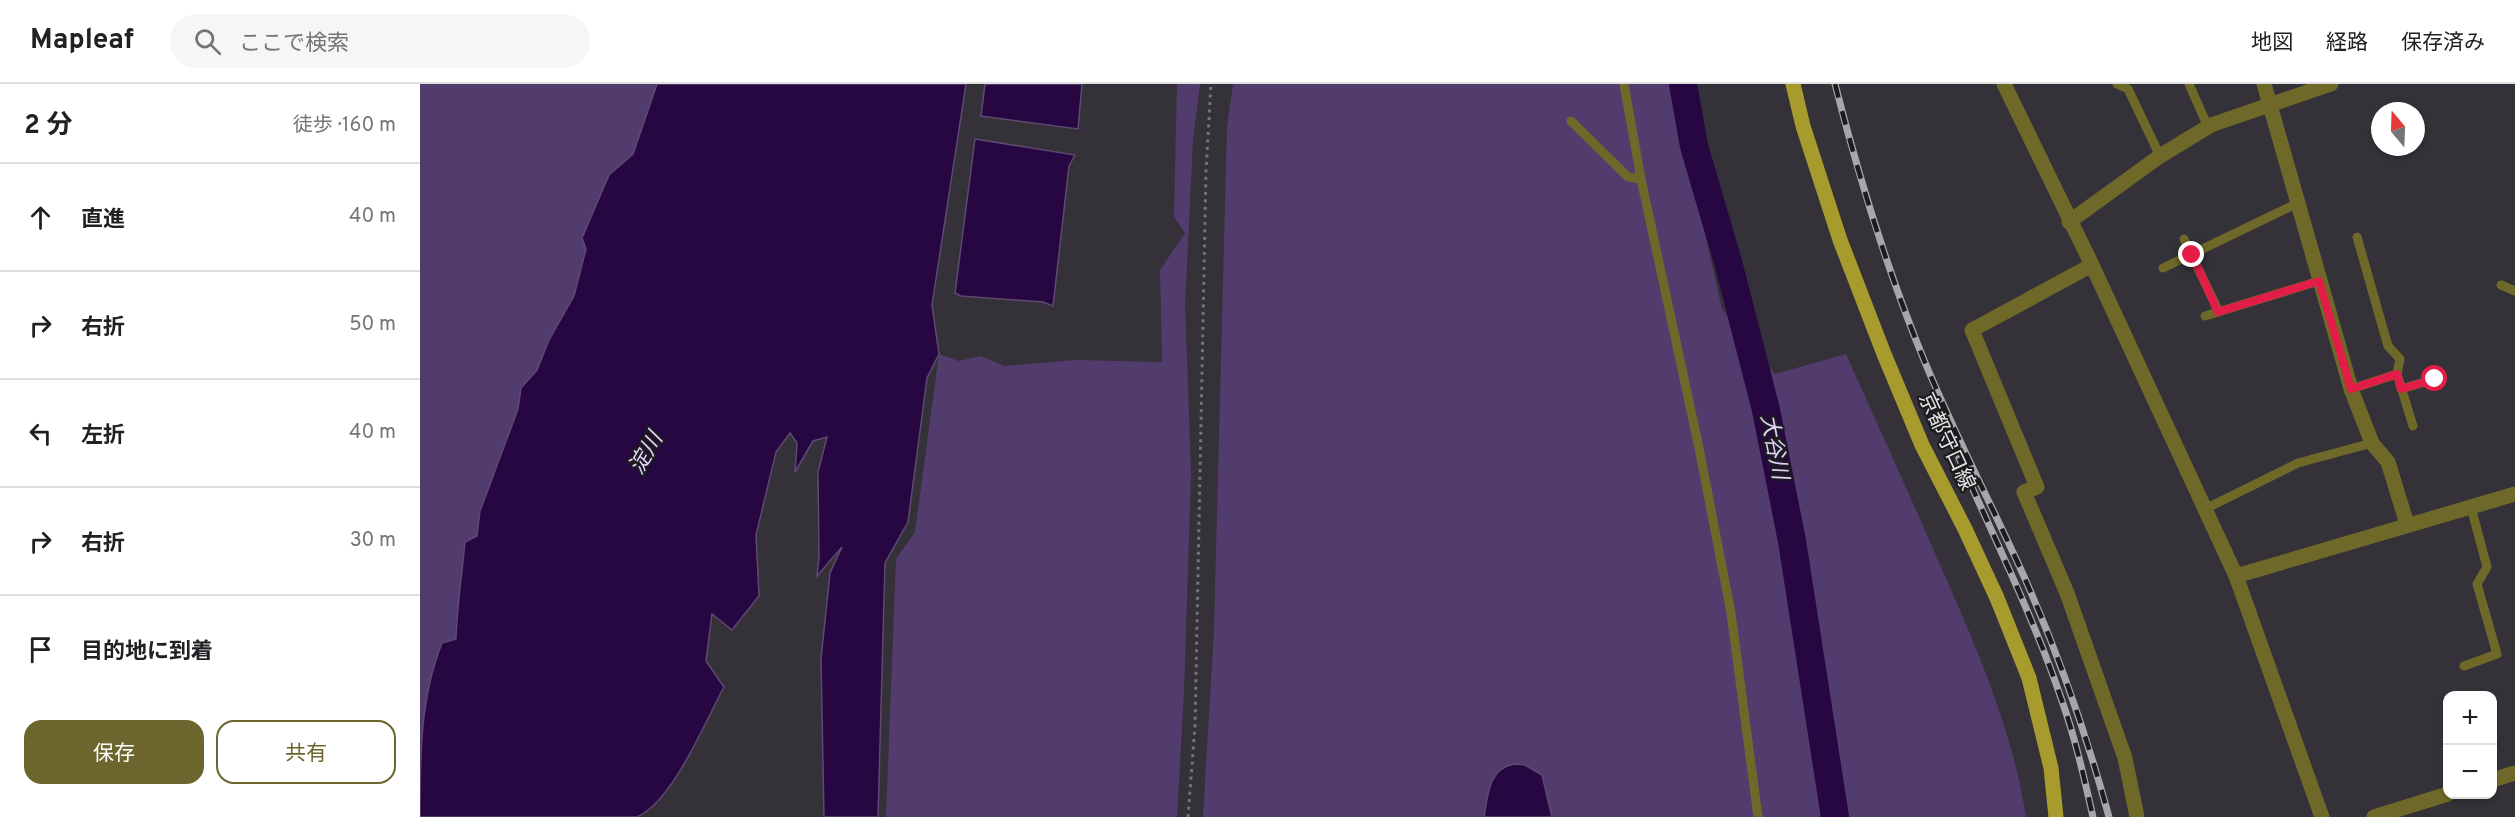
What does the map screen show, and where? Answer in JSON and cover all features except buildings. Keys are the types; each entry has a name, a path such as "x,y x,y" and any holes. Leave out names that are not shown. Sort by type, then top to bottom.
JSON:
{"main road":[{"name":"京都守口線","path":"1793,84 1803,126 1833,217 1884,354 1922,445 1997,598 2029,678 2050,768 2056,817"}],"street":[{"path":"2004,84 2069,222 2092,265 2236,576 2322,817"},
{"path":"2264,84 2268,106 2351,389 2372,442 2388,462 2407,525"},
{"path":"2069,222 2160,156 2208,127 2331,84"},
{"path":"2092,265 1972,330 2037,487 2024,492 2067,593 2121,747 2137,817"},
{"path":"2236,576 2515,494"},
{"path":"2497,779 2515,773"},
{"path":"2374,817 2443,796"}],"lane":[{"path":"1624,84 1641,179 1700,448 1731,613 1758,817"},
{"path":"2117,84 2128,89 2160,156"},
{"path":"2189,84 2208,127"},
{"path":"1571,122 1628,177 1641,179"},
{"path":"2163,268 2296,204"},
{"path":"2357,237 2388,346 2400,358 2397,374 2413,426"},
{"path":"2184,239 2218,312"},
{"path":"2205,316 2319,281"},
{"path":"2500,285 2515,291"},
{"path":"2351,389 2397,374"},
{"path":"2401,389 2435,379"},
{"path":"2205,508 2298,463 2372,442"},
{"path":"2464,666 2497,654 2477,584 2487,567 2471,507"}],"path":[{"path":"1188,817 1195,726 1206,171 1211,84"}],"shaded area":[{"path":"420,84 663,84 420,755"},
{"path":"1177,84 1200,84 1193,140 1185,304 1191,474 1184,691 1177,817 886,817 896,559 915,532 939,354 959,361 981,356 1004,366 1075,360 1162,362 1160,270 1185,233 1174,217"},
{"path":"1233,84 1671,84 1722,309 1775,374 1846,354 1980,658 2003,721 2026,817 1203,817 1214,630 1227,127"}],"water":[{"name":"淀川","path":"657,84 966,84 932,305 939,354 927,378 908,522 885,563 878,817 824,817 821,659 830,573 842,547 817,576 819,557 818,472 827,437 813,441 795,472 797,443 790,433 776,452 756,535 759,596 732,630 712,614 706,661 724,687 687,759 663,795 637,817 420,817 421,750 425,706 442,643 456,639 465,542 477,536 480,511 518,409 521,388 537,370 549,340 574,296 586,249 582,238 609,175 633,154"},
{"path":"985,84 1082,84 1078,129 981,116"},
{"path":"975,139 1075,155 1069,166 1053,306 1043,302 961,296 955,293"},
{"path":"1515,764 1525,765 1542,775 1552,817 1484,817 1488,792 1494,777 1499,771"}],"waterway":[{"name":"大谷川","path":"1683,84 1694,146 1728,262 1766,410 1792,541 1835,817"}],"railway":[{"path":"1835,84 1875,224 1898,292 1946,411 2017,561 2044,624 2079,719 2109,817"},
{"path":"1959,458 2026,607 2050,667 2075,742 2093,817"}],"route":[{"path":"2192,255 2218,312 2319,281 2351,389 2397,374 2401,389 2435,379"}]}
